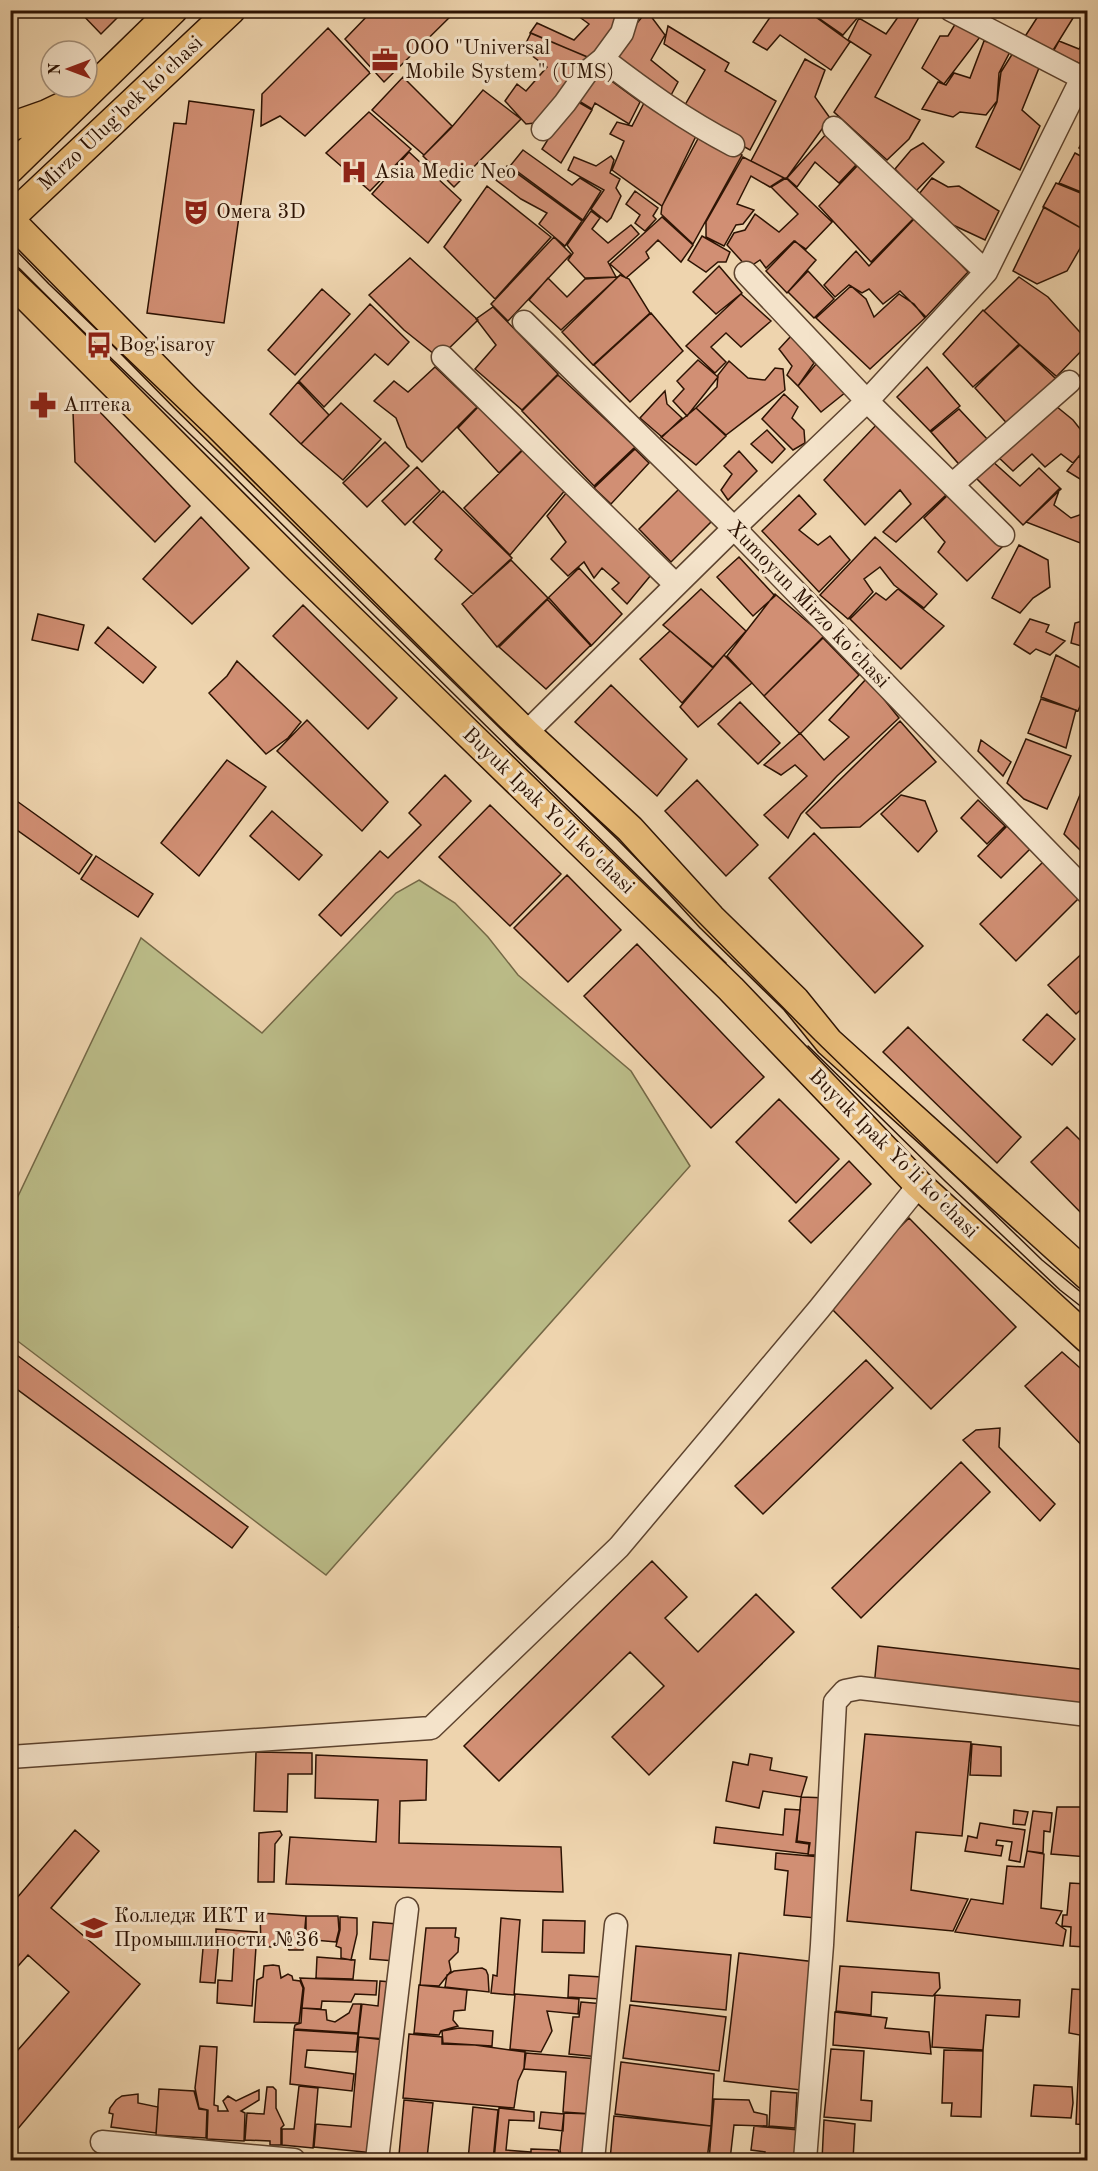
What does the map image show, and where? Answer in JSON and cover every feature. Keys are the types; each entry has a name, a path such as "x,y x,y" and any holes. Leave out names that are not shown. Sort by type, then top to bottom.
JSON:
{"main road":[{"name":"Mirzo Ulug'bek ko'chasi","path":"99,82 173,10"},
{"name":"Mirzo Ulug'bek ko'chasi","path":"10,219 231,10"},
{"path":"10,127 47,114 76,99"},
{"name":"Mirzo Ulug'bek ko'chasi","path":"10,169 82,99"},
{"name":"Buyuk Ipak Yo'li ko'chasi","path":"10,219 185,398 526,734 630,829 711,918 795,1000 829,1042 1088,1276"},
{"name":"Buyuk Ipak Yo'li ko'chasi","path":"10,280 304,574 731,989 919,1185 1088,1339"}],"street":[{"path":"543,129 565,103 586,72 603,59 622,33 629,10"},
{"path":"526,734 734,528 867,401 986,272 1085,79 951,10"},
{"path":"603,59 659,102 698,127 734,145"},
{"path":"834,128 986,272"},
{"path":"746,273 867,401 1003,535"},
{"name":"Xumoyun Mirzo ko'chasi","path":"524,322 734,528 1088,892"},
{"path":"443,357 676,585"},
{"path":"952,485 1069,382"},
{"path":"10,1757 431,1728 619,1547 819,1309 919,1185"},
{"path":"805,2160 822,1945 836,1702 845,1691 860,1688 1088,1715"},
{"path":"377,2160 407,1909"},
{"path":"593,2160 616,1925"},
{"path":"102,2142 294,2160"}],"green space":[{"path":"419,880 455,903 488,937 518,975 631,1071 690,1166 326,1575 11,1336 11,1211 141,938 262,1033 396,893"}],"building":[{"path":"78,10 125,10 101,34"},
{"name":"ООО \"Universal Mobile System\" (UMS)","path":"373,10 457,10 384,82 345,39"},
{"path":"570,10 618,10 618,29 590,58 530,33 537,23 574,40 589,24"},
{"path":"762,10 806,10 850,42 831,70 780,35 767,50 753,42 771,16"},
{"path":"807,10 864,10 843,35"},
{"path":"903,10 923,10 875,97 920,120 909,139 887,160 834,112 871,55 848,40 859,18 886,34"},
{"path":"1042,10 1078,10 1052,52 1024,38"},
{"path":"647,11 665,35 651,60 678,82 669,99 610,56"},
{"path":"957,21 980,37 944,84 922,68 940,36 948,36"},
{"path":"668,26 729,63 725,71 776,101 750,150 681,112 705,70 664,44"},
{"path":"328,28 370,73 305,136 280,116 261,126 262,94"},
{"path":"531,33 592,59 544,122 526,124 505,101 517,84 526,91 547,67 523,49"},
{"path":"984,41 1012,48 999,73 997,101 986,115 960,112 953,117 922,109 938,82 946,85 954,73 970,78"},
{"path":"1059,41 1079,49 1083,42 1088,44 1088,67 1053,52"},
{"path":"1016,48 1041,63 1022,110 1040,126 1020,170 976,147 997,102 1001,72"},
{"path":"805,59 825,70 815,97 830,118 786,179 751,161"},
{"path":"595,69 640,102 629,124 595,103 592,109 574,98"},
{"path":"403,77 452,126 424,155 372,110"},
{"path":"483,90 521,119 454,187 423,156 451,128"},
{"path":"573,99 592,110 561,163 542,149"},
{"path":"189,101 254,110 224,323 147,313 174,123 186,124"},
{"path":"644,103 697,134 662,206 612,170 624,141 610,134 617,122 632,126"},
{"path":"369,112 411,149 370,191 326,153"},
{"path":"1088,130 1088,153 1079,148"},
{"path":"827,133 856,165 839,183 815,162 797,187 787,178"},
{"path":"700,135 742,155 693,244 661,214 662,206"},
{"path":"923,143 944,162 916,191 895,169 911,150"},
{"path":"523,150 572,185 580,178 601,191 583,220 510,166"},
{"path":"409,152 461,200 428,243 372,194"},
{"path":"1075,153 1088,160 1086,194 1059,183"},
{"path":"611,156 614,160 610,173 620,179 616,188 621,196 607,222 591,209 604,190 568,170 574,157 596,166"},
{"path":"743,157 784,178 770,187 751,176 737,204 754,210 743,224 736,225 724,246 706,237 706,222"},
{"path":"860,163 915,217 871,262 819,206"},
{"path":"507,166 582,221 565,246 539,224 547,213 521,199 496,180"},
{"path":"786,178 832,222 806,249 794,241 766,268 760,260 748,268 727,245 734,233 745,230 755,214 779,232 798,214 771,187"},
{"path":"932,178 948,187 959,186 999,211 985,240 953,225 919,194"},
{"path":"1056,183 1088,196 1088,232 1043,207"},
{"path":"487,186 551,237 495,299 444,247"},
{"path":"635,191 658,208 653,216 656,219 645,231 635,223 640,215 626,204"},
{"path":"1044,207 1088,232 1088,249 1082,245 1067,271 1037,284 1013,271"},
{"path":"591,211 600,218 592,229 608,243 631,225 639,234 608,262 616,277 585,278 568,260 573,253 567,245"},
{"path":"662,217 693,245 681,262 658,240 646,252 649,258 626,278 610,264"},
{"path":"916,217 968,272 926,317 900,291 883,304 869,289 862,293 849,285 835,297 824,285 856,251 869,266"},
{"path":"702,236 730,252 726,262 718,262 706,272 688,260"},
{"path":"554,237 571,254 508,321 491,304"},
{"path":"795,241 816,260 787,293 766,271"},
{"path":"410,258 478,320 439,358 404,330 369,295"},
{"path":"719,266 742,293 716,314 693,292"},
{"path":"808,271 834,299 814,318 788,292"},
{"path":"620,275 629,279 650,313 593,365 562,332"},
{"path":"618,277 561,330 529,300 548,278 567,297 585,279"},
{"path":"1019,277 1048,297 1088,341 1088,344 1055,378 984,311"},
{"path":"851,286 866,299 874,317 899,294 914,304 925,318 870,369 816,318"},
{"path":"322,289 350,314 295,375 268,350"},
{"path":"741,294 771,321 741,347 726,333 711,347 726,362 715,373 686,346"},
{"path":"370,304 409,342 388,365 375,354 324,407 299,381"},
{"path":"493,307 558,374 522,410 475,369 496,345 476,319"},
{"path":"983,310 1020,345 973,387 943,354"},
{"path":"651,313 683,351 630,402 594,365"},
{"path":"792,335 814,363 798,386 787,375 792,366 779,349"},
{"path":"1019,344 1063,382 1012,429 975,388"},
{"path":"698,360 718,377 687,416 673,401 684,389 677,381"},
{"path":"729,361 748,378 765,380 775,368 783,369 785,390 726,435 696,408 717,387 718,375"},
{"path":"816,364 846,392 821,412 798,386"},
{"path":"435,367 477,407 422,462 407,447 396,418 374,401 394,381 408,392"},
{"path":"927,367 960,406 930,431 897,397"},
{"path":"1084,371 1088,375 1088,395 1073,382"},
{"path":"558,375 635,447 594,486 522,411"},
{"path":"298,382 329,415 301,444 270,414"},
{"path":"665,391 667,404 682,418 662,437 640,418"},
{"path":"784,394 798,407 792,418 804,430 805,443 793,450 762,419"},
{"path":"1051,402 1073,420 1088,439 1088,446 1073,463 1061,454 1045,467 1032,454 1013,471 995,454"},
{"path":"341,403 381,439 343,480 301,444"},
{"path":"479,406 523,449 499,473 458,428"},
{"path":"696,408 726,436 696,465 661,437"},
{"path":"959,409 989,441 964,470 931,432"},
{"path":"99,411 190,506 155,542 75,462 73,412"},
{"path":"879,422 946,495 896,542 883,532 911,504 900,490 865,525 824,480"},
{"path":"767,430 785,449 772,463 751,444"},
{"path":"385,442 409,466 367,507 343,483"},
{"path":"524,449 567,488 510,555 464,508"},
{"path":"635,449 649,463 611,504 594,488"},
{"path":"739,451 757,471 728,500 721,490 732,474 724,466"},
{"path":"1079,456 1088,460 1088,484 1067,471"},
{"path":"991,460 1020,486 1039,468 1061,489 1023,525 974,476"},
{"path":"417,467 440,491 405,525 382,501"},
{"path":"681,487 713,520 671,562 639,529"},
{"path":"1060,488 1054,505 1071,518 1088,512 1088,546 1026,522"},
{"path":"443,491 512,558 473,594 435,559 442,550 413,522"},
{"path":"567,492 651,575 627,604 612,589 619,583 602,568 594,578 584,562 568,576 551,559 566,542 547,516"},
{"path":"949,494 1002,547 967,581 938,552 945,542 924,518"},
{"path":"799,495 816,514 799,530 818,545 830,536 850,560 819,592 762,531"},
{"path":"201,517 249,568 192,624 143,579"},
{"path":"875,537 937,594 924,608 894,585 880,567 864,579 873,592 848,619 820,595"},
{"path":"1019,545 1048,560 1050,587 1033,598 1020,613 992,598"},
{"path":"739,557 775,596 753,616 717,577"},
{"path":"511,560 548,598 497,647 462,604"},
{"path":"579,568 622,614 591,646 547,599"},
{"path":"701,589 746,631 713,667 663,625"},
{"path":"898,589 944,626 901,669 850,619 876,593 886,600"},
{"path":"775,594 824,636 764,696 727,656"},
{"path":"549,598 591,645 546,689 499,647"},
{"path":"303,605 397,698 368,729 273,636"},
{"path":"38,614 84,625 78,650 32,640"},
{"path":"1088,617 1088,648 1071,643 1075,623 1086,620"},
{"path":"1030,619 1049,625 1046,632 1065,641 1050,655 1036,649 1030,654 1014,644"},
{"path":"108,627 156,667 143,683 95,643"},
{"path":"670,631 713,668 682,703 640,659"},
{"path":"823,638 859,675 800,734 764,696"},
{"path":"724,655 752,683 698,727 680,707"},
{"path":"1056,655 1088,672 1088,687 1078,711 1041,697"},
{"path":"237,661 301,722 288,738 266,754 209,693 227,676"},
{"path":"867,678 899,718 837,776 801,814 788,838 764,815 807,776 795,765 781,775 764,765 800,733 824,760 849,737 829,720"},
{"path":"611,685 687,759 657,796 575,722"},
{"path":"1041,699 1076,710 1066,748 1028,733"},
{"path":"740,702 780,743 758,764 718,724"},
{"path":"307,720 388,802 362,831 277,751"},
{"path":"900,721 936,762 860,827 821,828 806,813"},
{"path":"1026,739 1071,756 1047,809 1024,799 1007,783"},
{"path":"981,740 1011,762 1003,776 978,751"},
{"path":"227,760 266,787 199,876 161,843"},
{"path":"445,775 471,801 341,936 319,915 380,851 388,858 421,825 409,813"},
{"path":"1088,775 1088,858 1064,834"},
{"path":"697,780 758,845 726,876 665,811"},
{"path":"901,795 925,801 937,831 918,852 881,814"},
{"path":"14,799 92,855 79,874 10,825 10,804"},
{"path":"978,800 1005,826 987,844 961,818"},
{"path":"490,805 561,874 510,926 439,857"},
{"path":"272,811 322,855 299,880 250,836"},
{"path":"1007,826 1030,849 1001,878 978,856"},
{"path":"814,833 923,946 875,993 769,878"},
{"path":"96,856 153,894 138,917 81,879"},
{"path":"1043,862 1079,898 1016,961 980,924"},
{"path":"567,875 621,930 568,982 514,928"},
{"path":"637,944 764,1077 711,1128 584,996"},
{"path":"1088,948 1088,1003 1076,1014 1048,985"},
{"path":"1047,1014 1075,1039 1052,1065 1023,1040"},
{"path":"908,1027 1021,1137 997,1163 883,1052"},
{"path":"779,1099 839,1159 796,1203 736,1142"},
{"path":"1067,1127 1088,1148 1088,1220 1031,1162"},
{"path":"849,1161 871,1184 811,1243 789,1221"},
{"path":"909,1218 1016,1327 931,1409 825,1302"},
{"path":"10,1350 248,1527 232,1548 10,1384"},
{"path":"1062,1352 1088,1375 1088,1452 1025,1386"},
{"path":"866,1360 893,1388 763,1514 735,1486"},
{"path":"1000,1428 999,1447 1055,1504 1040,1521 963,1440 976,1430"},
{"path":"961,1462 990,1492 861,1618 832,1588"},
{"path":"652,1561 687,1597 665,1618 698,1652 756,1594 794,1632 649,1775 612,1737 664,1686 630,1652 499,1781 464,1746"},
{"path":"10,1620 18,1627 10,1637"},
{"path":"878,1646 1088,1670 1088,1712 874,1687"},
{"path":"865,1734 971,1742 962,1836 916,1832 911,1890 968,1899 953,1931 847,1921"},
{"path":"972,1744 1001,1747 1001,1776 970,1775"},
{"path":"256,1752 312,1753 312,1774 288,1774 287,1812 254,1811"},
{"path":"750,1754 772,1758 770,1770 807,1777 801,1797 763,1791 759,1808 726,1801 733,1762 748,1765"},
{"path":"316,1755 427,1760 426,1800 400,1801 399,1843 561,1847 563,1892 286,1884 290,1837 376,1842 378,1800 315,1798"},
{"path":"801,1797 828,1798 822,1855 808,1855 810,1843 797,1841"},
{"path":"1057,1807 1083,1807 1084,1832 1088,1832 1088,1857 1051,1854"},
{"path":"785,1809 800,1810 796,1842 809,1844 808,1854 714,1843 716,1827 783,1835"},
{"path":"1014,1810 1028,1812 1025,1825 1013,1824"},
{"path":"1033,1811 1052,1813 1050,1832 1044,1831 1043,1853 1027,1851"},
{"path":"980,1823 1025,1830 1020,1862 1009,1860 1012,1842 997,1840 996,1845 1003,1846 1001,1856 965,1851 968,1836 977,1838"},
{"path":"75,1830 99,1851 51,1908 140,1984 16,2131 10,2126 10,2059 69,1992 28,1955 10,1975 10,1906"},
{"path":"280,1831 282,1835 275,1844 274,1882 258,1882 259,1833"},
{"path":"1027,1851 1044,1854 1041,1908 1062,1911 1056,1923 1066,1930 1063,1946 955,1932 971,1899 1003,1904 1007,1866 1024,1867"},
{"path":"776,1853 821,1857 816,1918 784,1915 788,1871 775,1869"},
{"path":"1088,1879 1088,1913 1084,1947 1070,1946 1071,1927 1062,1926 1063,1915 1067,1915 1070,1883 1087,1884"},
{"path":"260,1913 306,1916 303,1950 289,1950 285,1942 277,1942 271,1947 261,1946"},
{"path":"306,1916 338,1916 339,1930 336,1942 314,1940 306,1935"},
{"path":"340,1917 357,1918 357,1934 351,1960 341,1958 341,1948 336,1946"},
{"path":"501,1918 520,1920 514,1995 491,1993 493,1975 497,1976"},
{"path":"543,1920 585,1921 584,1953 542,1952"},
{"path":"373,1922 398,1924 395,1961 370,1959"},
{"path":"426,1928 456,1928 455,1937 459,1938 458,1952 449,1961 451,1971 439,1986 420,1985"},
{"path":"216,1929 257,1932 252,2006 217,2003 218,1980 232,1981 234,1945 221,1944 222,1937 216,1937"},
{"path":"204,1937 219,1939 215,1983 200,1982"},
{"path":"636,1946 731,1955 726,2010 631,2001"},
{"path":"739,1953 816,1962 801,2090 724,2081"},
{"path":"317,1957 355,1960 353,1979 316,1978"},
{"path":"264,1966 279,1966 281,1978 288,1974 293,1980 300,1981 303,1988 299,2023 254,2022 257,1980 263,1977"},
{"path":"840,1966 939,1973 940,1988 933,1996 872,1992 871,2015 836,2011"},
{"path":"482,1968 488,1975 489,1992 445,1987 447,1975 454,1971"},
{"path":"569,1975 602,1977 601,1999 568,1997"},
{"path":"300,1978 377,1981 376,1995 355,1994 351,2002 322,2001 321,2009 302,2008 304,1988"},
{"path":"380,1981 391,1982 386,2039 358,2037 362,2004 378,2006"},
{"path":"419,1985 467,1990 465,2010 454,2011 453,2020 458,2026 441,2031 439,2035 414,2033"},
{"path":"1072,1989 1088,1990 1088,2125 1076,2124 1080,2035 1069,2033"},
{"path":"515,1994 579,1999 578,2014 547,2011 552,2031 541,2052 510,2049"},
{"path":"935,1995 1020,2000 1019,2017 986,2015 983,2050 932,2047"},
{"path":"581,2002 604,2004 599,2057 569,2054 573,2017 579,2017"},
{"path":"353,2004 361,2004 358,2033 294,2029 295,2025 301,2023 302,2008 326,2010 327,2020 335,2022 349,2013"},
{"path":"630,2005 726,2017 719,2071 623,2058"},
{"path":"835,2012 887,2018 885,2028 929,2032 931,2054 833,2045"},
{"path":"459,2028 493,2031 492,2046 443,2043 442,2031"},
{"path":"294,2030 358,2034 356,2052 307,2050 305,2067 354,2074 352,2091 290,2084"},
{"path":"409,2034 442,2037 442,2044 475,2045 525,2052 524,2068 518,2081 514,2108 403,2098"},
{"path":"359,2037 385,2040 374,2153 314,2147 316,2124 351,2127"},
{"path":"200,2046 217,2047 214,2105 218,2106 218,2111 228,2111 223,2101 228,2096 236,2101 259,2090 259,2100 241,2111 245,2113 244,2141 207,2139 208,2110 199,2108 195,2088"},
{"path":"831,2049 864,2051 861,2100 872,2101 871,2121 824,2117"},
{"path":"944,2050 983,2051 981,2117 951,2116 952,2103 942,2103"},
{"path":"526,2053 598,2059 593,2114 563,2112 566,2072 524,2069"},
{"path":"621,2062 714,2074 711,2126 615,2114"},
{"path":"1034,2085 1072,2087 1071,2118 1031,2116"},
{"path":"299,2086 318,2088 313,2148 282,2145 282,2129 294,2129"},
{"path":"267,2087 273,2087 276,2090 276,2108 284,2125 281,2128 281,2145 270,2145 270,2141 245,2140 247,2113 264,2114"},
{"path":"159,2089 194,2091 199,2109 207,2110 206,2138 156,2135"},
{"path":"771,2091 797,2093 795,2128 769,2126"},
{"path":"138,2094 138,2103 158,2107 156,2133 111,2127 113,2114 109,2113 116,2100 122,2096"},
{"path":"714,2099 749,2100 754,2112 767,2115 767,2126 734,2125 730,2160 709,2160"},
{"path":"404,2100 433,2103 427,2158 399,2155"},
{"path":"473,2107 498,2110 493,2160 468,2160"},
{"path":"499,2108 534,2112 534,2121 509,2120 506,2150 530,2152 529,2160 494,2160"},
{"path":"541,2112 564,2114 563,2131 539,2128"},
{"path":"564,2113 592,2114 587,2160 562,2160 560,2150"},
{"path":"614,2116 711,2126 707,2160 610,2160"},
{"path":"824,2120 855,2124 853,2160 822,2160"},
{"path":"754,2126 799,2130 797,2160 764,2160 765,2152 751,2150"},
{"path":"531,2149 558,2150 562,2160 531,2160"},
{"path":"67,2154 153,2160 66,2160"}],"tram line":[{"path":"10,244 208,436 498,725 617,839 815,1040 1042,1260 1088,1298"},
{"path":"10,261 220,463 726,963"},
{"path":"808,1046 945,1181 1060,1290 1088,1312"}],"place":[{"name":"ООО \"Universal Mobile System\" (UMS)","path":"385,60"},
{"name":"Asia Medic Neo","path":"354,172"},
{"name":"Омега 3D","path":"196,212"},
{"name":"Bog'isaroy","path":"99,345"},
{"name":"Аптека","path":"43,405"},
{"name":"Колледж ИКТ и Промышлиности №36","path":"94,1928"}]}
